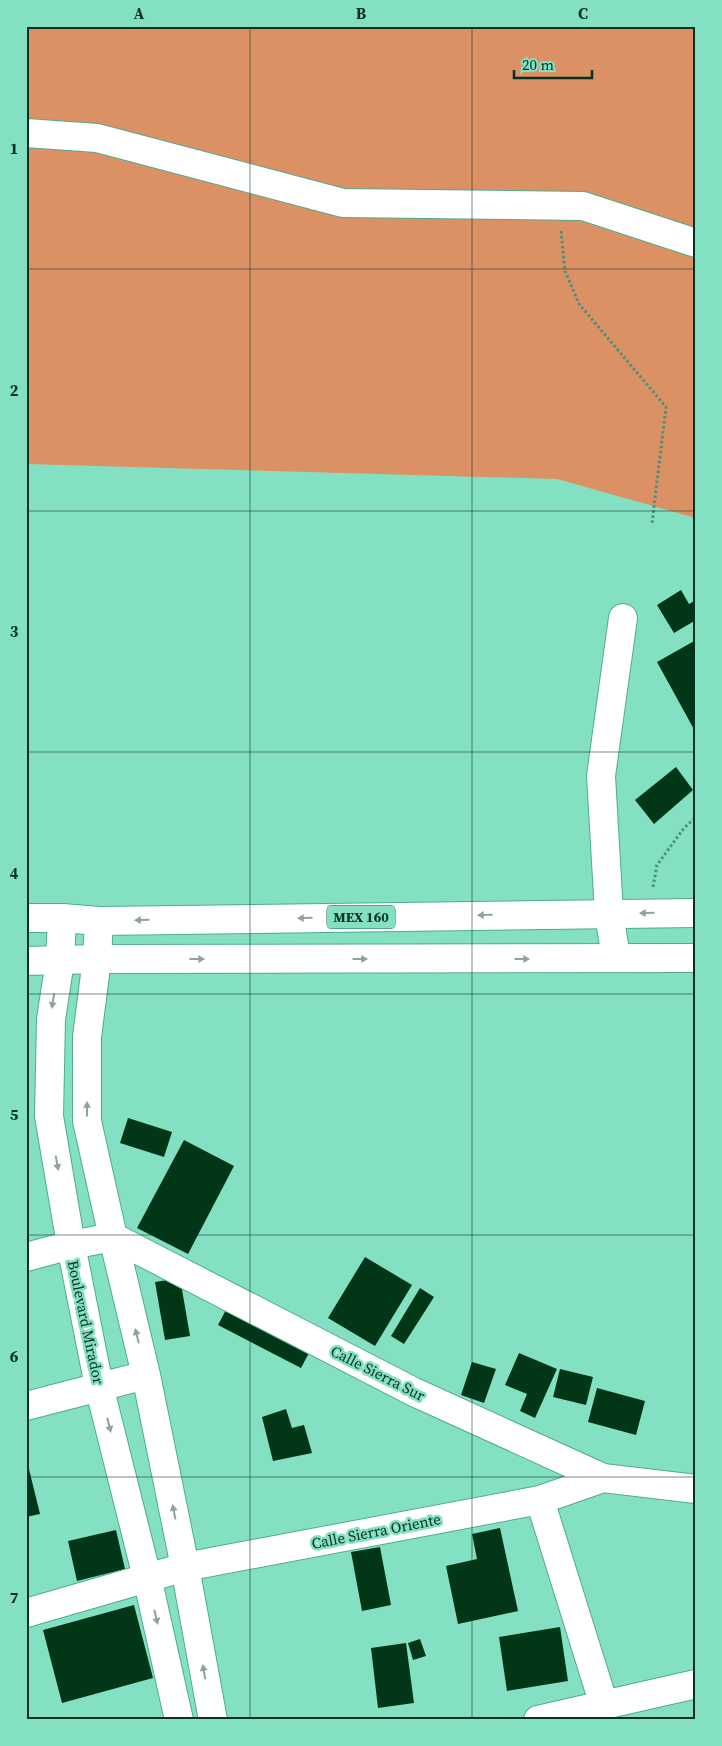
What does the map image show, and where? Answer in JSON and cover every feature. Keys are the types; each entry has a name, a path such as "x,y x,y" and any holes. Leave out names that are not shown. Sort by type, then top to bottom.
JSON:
{"street":[{"path":"26,133 97,138 343,203 583,206 696,243"},
{"path":"616,958 609,913 601,776 623,618"},
{"name":"MEX 160","path":"26,918 99,921 696,913"},
{"name":"Boulevard Mirador","path":"62,918 60,961 51,1019 49,1116 71,1245 99,1386 179,1720"},
{"path":"99,921 87,1037 87,1121 146,1374 185,1566 213,1720"},
{"path":"26,961 96,959 696,958"},
{"path":"26,1257 71,1245 113,1237"},
{"name":"Calle Sierra Sur","path":"113,1237 414,1392 603,1478 696,1488"},
{"path":"26,1406 146,1374"},
{"name":"Calle Sierra Oriente","path":"26,1613 185,1566 540,1500 603,1478"},
{"path":"540,1500 604,1705"},
{"path":"538,1720 696,1684"}],"path":[{"path":"583,206 560,218 565,271 578,304 666,407 652,523"},
{"path":"650,913 657,865 684,828 696,817"}],"shaded area":[{"path":"26,26 696,26 696,518 557,479 26,464"}],"building":[{"path":"681,590 689,604 696,600 696,620 674,633 657,605"},
{"path":"696,640 696,733 657,662"},
{"path":"676,767 693,790 654,824 635,800"},
{"path":"128,1118 172,1132 164,1157 120,1143"},
{"path":"184,1140 234,1166 188,1254 137,1228"},
{"path":"365,1257 412,1285 375,1346 328,1318"},
{"path":"180,1278 190,1336 165,1340 155,1282"},
{"path":"420,1288 434,1297 404,1344 391,1336"},
{"path":"228,1306 311,1349 301,1368 218,1325"},
{"path":"519,1353 557,1369 535,1418 520,1411 527,1394 505,1385"},
{"path":"472,1362 496,1369 484,1403 461,1395"},
{"path":"560,1369 593,1377 586,1405 553,1397"},
{"path":"597,1388 645,1401 636,1435 588,1422"},
{"path":"286,1409 292,1428 304,1425 312,1453 273,1461 262,1417"},
{"path":"26,1457 40,1514 26,1517"},
{"path":"500,1528 518,1611 458,1624 446,1566 477,1559 472,1534"},
{"path":"116,1530 125,1569 77,1581 68,1541"},
{"path":"380,1547 391,1605 362,1611 351,1552"},
{"path":"134,1605 153,1678 62,1703 43,1630"},
{"path":"560,1627 568,1681 507,1691 499,1637"},
{"path":"420,1639 426,1656 413,1660 408,1643"},
{"path":"406,1643 414,1703 378,1708 371,1648"}]}
